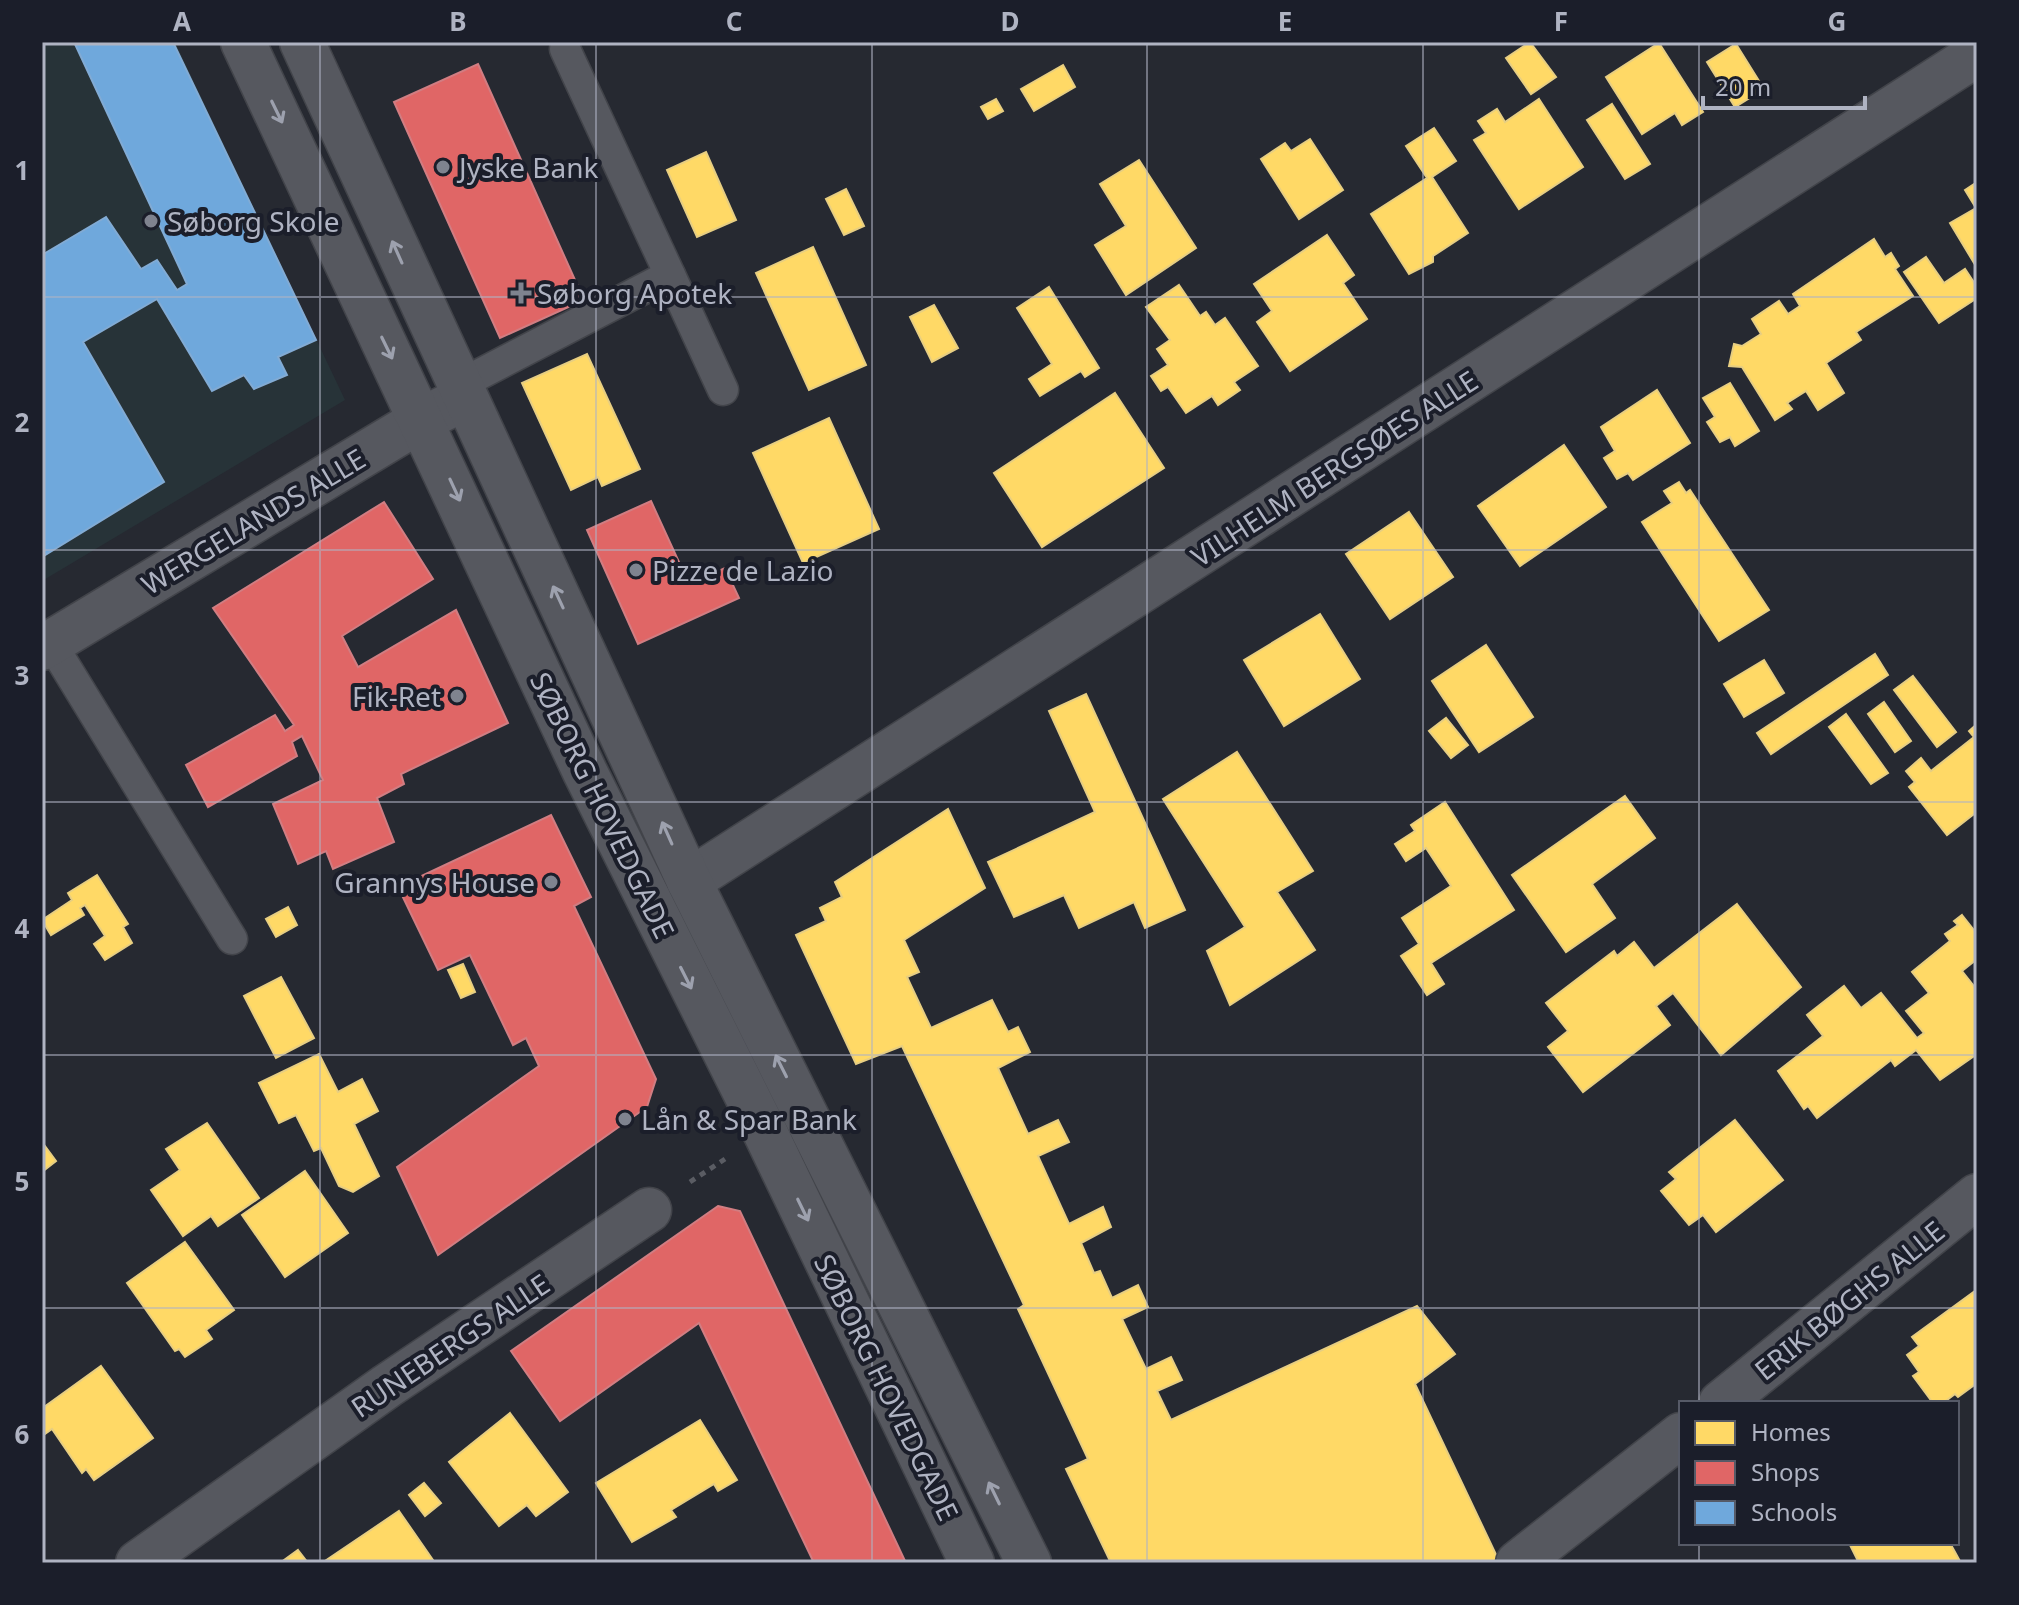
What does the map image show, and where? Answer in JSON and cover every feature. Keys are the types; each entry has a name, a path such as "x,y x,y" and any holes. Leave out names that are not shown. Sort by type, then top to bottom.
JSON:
{"street":[{"name":"SØBORG HOVEDGADE","path":"243,42 649,905 765,1132 972,1563"},
{"name":"SØBORG HOVEDGADE","path":"302,42 689,881 1029,1563"},
{"name":"VILHELM BERGSØES ALLE","path":"689,881 1977,54"},
{"name":"WERGELANDS ALLE","path":"46,646 421,420 462,392"},
{"name":"ERIK BØGHS ALLE","path":"1723,1401 1977,1196"},
{"name":"RUNEBERGS ALLE","path":"138,1563 387,1386 649,1210"},
{"path":"1518,1563 1679,1437"}],"lane":[{"path":"565,49 723,390"},
{"path":"462,392 670,275"},
{"path":"46,646 232,939"}],"path":[{"path":"649,1210 765,1132"}],"shaded area":[{"name":"Søborg Skole","path":"42,42 175,42 345,400 42,581"}],"building: Homes":[{"path":"1530,42 1556,77 1531,94 1506,58"},
{"path":"1659,43 1703,112 1682,125 1675,113 1642,134 1606,77"},
{"path":"1736,44 1764,89 1735,107 1707,62"},
{"path":"1063,65 1075,87 1034,111 1021,89"},
{"path":"996,99 1003,111 988,119 981,107"},
{"path":"1539,99 1583,167 1519,209 1474,140 1486,133 1478,121 1497,109 1505,122"},
{"path":"1612,104 1650,164 1625,179 1587,120"},
{"path":"1434,128 1456,161 1432,177 1468,233 1433,256 1433,262 1409,274 1371,214 1427,178 1406,146"},
{"path":"1310,139 1343,190 1299,219 1261,159 1285,143 1291,151"},
{"path":"706,152 736,220 697,237 667,170"},
{"path":"1139,160 1196,248 1126,295 1095,245 1126,226 1100,184"},
{"path":"1977,182 1977,268 1950,223 1976,208 1965,190"},
{"path":"846,189 864,226 844,235 826,199"},
{"path":"1327,235 1354,275 1343,283 1367,319 1290,371 1257,322 1272,311 1254,284"},
{"path":"1874,239 1885,257 1891,253 1899,266 1895,269 1913,296 1856,332 1861,340 1826,363 1844,393 1818,410 1806,391 1787,403 1792,409 1775,420 1742,367 1729,366 1734,344 1742,346 1761,334 1752,319 1779,301 1788,314 1800,306 1793,294"},
{"path":"813,247 866,365 809,390 756,273"},
{"path":"1926,257 1944,283 1965,269 1977,287 1977,298 1939,323 1904,272"},
{"path":"1179,285 1200,316 1206,312 1215,325 1225,318 1258,366 1234,382 1240,390 1218,405 1212,396 1186,413 1168,387 1161,391 1151,376 1168,365 1157,349 1170,340 1146,307"},
{"path":"1049,287 1099,368 1085,377 1081,371 1040,396 1029,379 1052,364 1017,308"},
{"path":"934,305 958,348 932,362 910,317"},
{"path":"587,354 640,469 602,486 598,477 571,490 522,383"},
{"path":"1730,383 1759,431 1735,446 1730,437 1720,442 1707,422 1715,417 1703,398"},
{"path":"1657,390 1690,443 1633,480 1628,473 1617,479 1604,458 1615,451 1601,427"},
{"path":"1115,393 1164,468 1042,547 994,473"},
{"path":"829,418 879,529 803,563 753,453"},
{"path":"1564,445 1606,507 1520,566 1478,506"},
{"path":"1679,482 1686,493 1690,490 1769,610 1719,641 1642,522 1672,503 1664,491"},
{"path":"1409,512 1453,577 1390,619 1346,554"},
{"path":"1320,614 1360,679 1284,726 1244,660"},
{"path":"1486,645 1533,717 1479,752 1432,681"},
{"path":"1875,654 1888,675 1771,754 1757,733"},
{"path":"1764,660 1784,693 1744,717 1724,684"},
{"path":"1913,676 1956,732 1937,747 1894,690"},
{"path":"1086,694 1185,910 1145,928 1134,902 1079,928 1064,895 1014,917 988,862 1095,812 1049,711"},
{"path":"1884,702 1911,741 1895,752 1868,714"},
{"path":"1846,714 1888,773 1871,784 1829,727"},
{"path":"1446,718 1468,745 1451,758 1429,731"},
{"path":"1977,724 1977,817 1974,814 1947,835 1909,787 1915,782 1906,771 1921,758 1931,771 1974,737 1969,731"},
{"path":"1237,752 1313,871 1277,892 1315,950 1230,1005 1207,951 1245,927 1163,799"},
{"path":"1625,796 1655,838 1592,884 1615,918 1566,952 1512,875"},
{"path":"1445,802 1514,910 1431,963 1444,984 1427,995 1401,956 1419,944 1402,918 1451,886 1426,848 1406,861 1395,844 1415,831 1411,825"},
{"path":"948,809 985,888 904,940 919,972 907,977 931,1028 992,1000 1008,1032 1018,1027 1030,1052 998,1068 1028,1134 1058,1120 1069,1142 1038,1156 1069,1224 1103,1207 1111,1227 1081,1243 1094,1273 1100,1271 1112,1298 1138,1285 1148,1307 1122,1319 1146,1369 1171,1357 1182,1380 1157,1391 1171,1420 1417,1306 1455,1354 1415,1384 1500,1563 1111,1563 1066,1469 1088,1459 1018,1309 1024,1305 902,1046 856,1064 796,935 826,921 820,908 842,897 835,882"},
{"path":"97,875 128,924 123,927 132,943 105,960 94,944 105,936 85,905 80,908 84,915 51,935 42,920 72,900 68,893"},
{"path":"1737,904 1801,987 1721,1055 1673,993 1656,1006 1670,1025 1583,1092 1548,1047 1568,1031 1546,1003 1614,951 1617,956 1634,942 1654,968"},
{"path":"288,907 297,925 276,937 266,919"},
{"path":"1962,915 1977,934 1977,959 1962,971 1977,990 1977,1054 1940,1080 1916,1050 1895,1066 1891,1060 1817,1118 1808,1106 1804,1109 1778,1071 1823,1036 1807,1015 1844,986 1861,1008 1881,993 1917,1038 1924,1033 1906,1011 1929,993 1912,972 1950,941 1945,934 1958,925 1954,921"},
{"path":"463,964 475,992 461,998 448,970"},
{"path":"281,977 314,1038 276,1058 244,996"},
{"path":"319,1054 338,1092 362,1079 378,1111 354,1124 379,1176 353,1192 339,1186 321,1148 314,1151 296,1115 279,1123 259,1083"},
{"path":"1735,1120 1783,1180 1716,1232 1703,1215 1689,1225 1661,1191 1676,1179 1669,1172"},
{"path":"207,1123 259,1198 218,1226 211,1216 183,1236 151,1190 180,1170 166,1149"},
{"path":"42,1142 56,1161 42,1172"},
{"path":"305,1171 348,1233 285,1277 242,1215"},
{"path":"185,1242 234,1310 206,1330 212,1339 185,1357 179,1349 175,1351 127,1283"},
{"path":"1975,1291 1977,1383 1958,1397 1955,1394 1946,1401 1932,1401 1913,1376 1919,1372 1907,1355 1919,1346 1912,1337"},
{"path":"101,1366 153,1438 94,1480 86,1469 82,1473 52,1429 42,1436 42,1404 44,1407"},
{"path":"510,1413 568,1492 536,1516 527,1505 499,1526 449,1462"},
{"path":"700,1420 737,1480 718,1491 714,1484 671,1510 676,1517 632,1542 596,1483"},
{"path":"424,1483 441,1503 425,1516 409,1495"},
{"path":"399,1511 435,1563 322,1563"},
{"path":"1850,1545 1951,1545 1961,1563 1859,1563"},
{"path":"298,1550 308,1563 280,1563"}],"building: Shops":[{"path":"478,64 584,300 500,338 394,102"},
{"path":"651,501 689,584 725,568 739,598 638,644 587,530"},
{"path":"384,502 433,579 342,636 358,667 456,610 508,723 401,774 404,784 377,798 394,842 333,869 326,851 298,864 273,804 323,780 302,736 292,742 297,756 208,807 186,765 275,715 285,731 294,725 213,608"},
{"path":"551,815 591,897 574,906 656,1079 647,1107 438,1255 397,1167 539,1066 526,1038 513,1045 470,955 438,970 398,887"},
{"path":"718,1206 740,1211 906,1563 814,1563 699,1323 560,1421 511,1351"}],"building: Schools":[{"path":"74,42 173,42 316,340 278,357 287,375 254,389 244,375 212,391 157,299 83,342 164,482 42,557 42,255 106,217 141,269 157,260 177,290 187,284"}],"place":[{"name":"Jyske Bank","path":"443,167"},
{"name":"Søborg Skole","path":"151,221"},
{"name":"Søborg Apotek","path":"521,293"},
{"name":"Pizze de Lazio","path":"636,570"},
{"name":"Fik-Ret","path":"457,696"},
{"name":"Grannys House","path":"551,882"},
{"name":"Lån & Spar Bank","path":"625,1119"}]}
